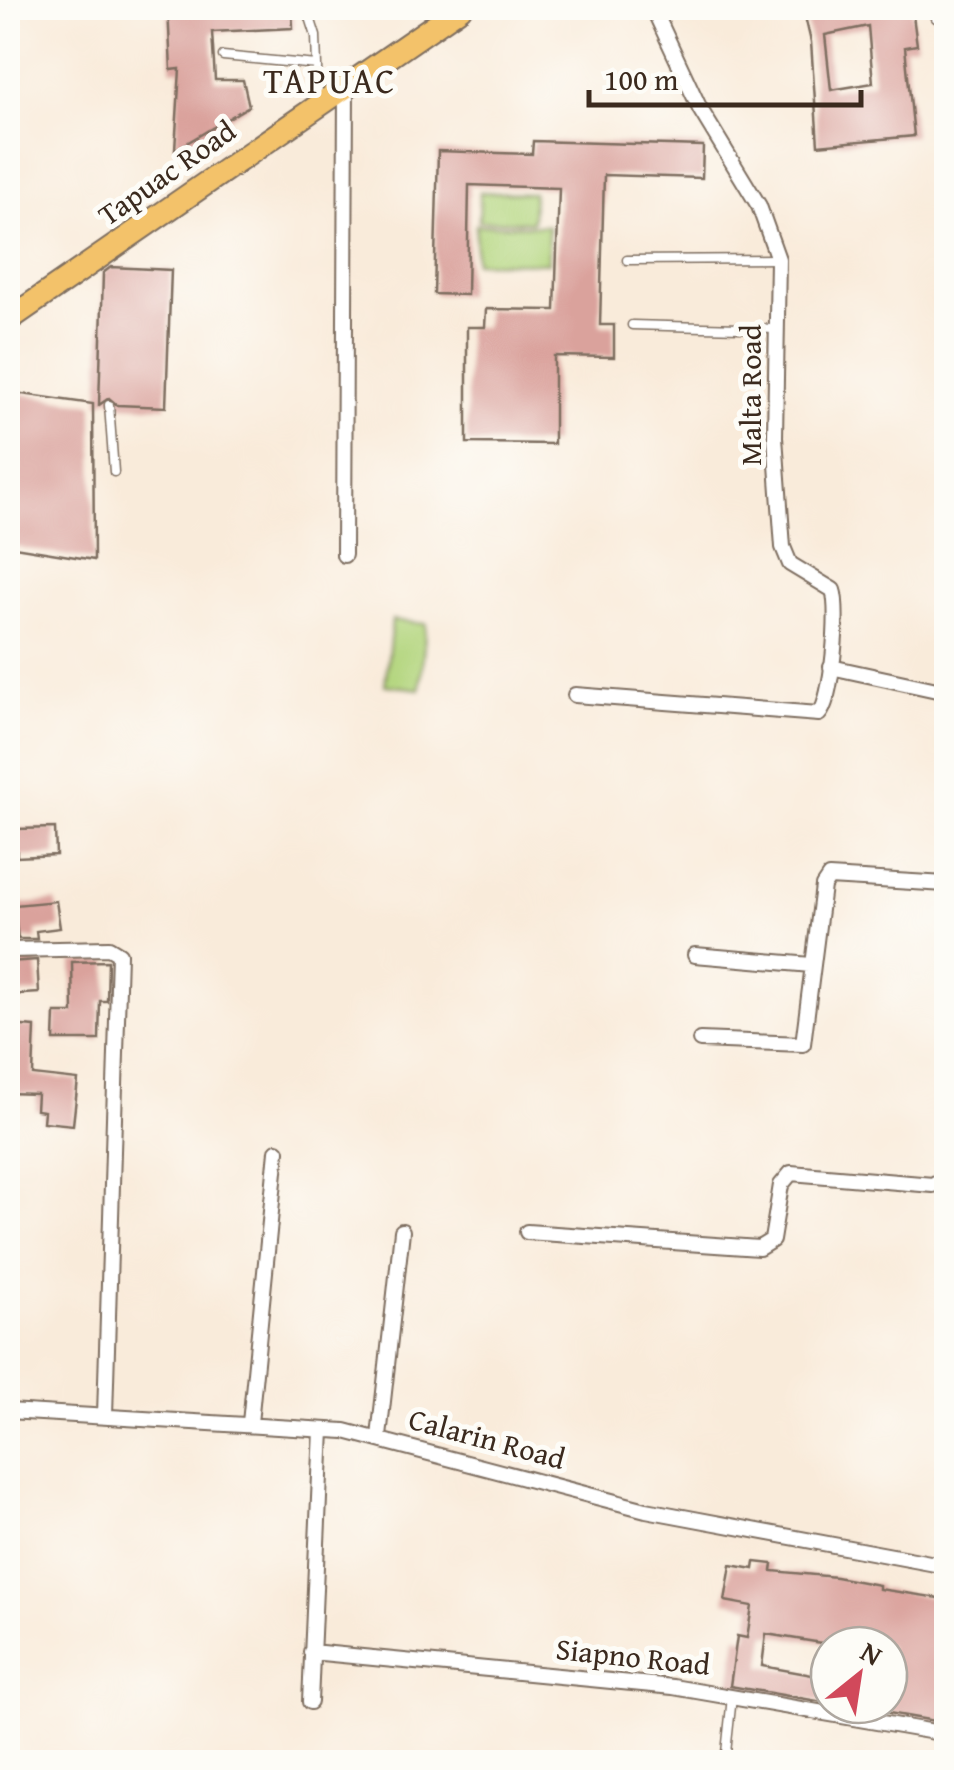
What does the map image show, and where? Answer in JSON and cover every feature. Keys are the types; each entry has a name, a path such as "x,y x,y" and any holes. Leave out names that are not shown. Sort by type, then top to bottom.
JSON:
{"main road":[{"name":"Tapuac Road","path":"8,320 110,257 318,103 460,8"}],"street":[{"name":"Malta Road","path":"653,8 700,109 759,206 778,259 775,437 783,547 790,564 834,590 831,667"},
{"path":"344,555 346,84"},
{"path":"576,694 819,714 825,708 831,667 946,692"},
{"path":"700,1040 803,1044 822,886 829,877 946,884"},
{"path":"8,950 109,948 119,954 105,1415"},
{"path":"695,955 811,965"},
{"path":"250,1424 277,1151"},
{"path":"527,1232 759,1248 772,1240 781,1185 791,1173 934,1185 946,1176 946,1156"},
{"path":"378,1437 402,1232"},
{"name":"Calarin Road","path":"8,1411 250,1424 378,1437 646,1510 946,1566"},
{"path":"310,1702 322,1430"},
{"name":"Siapno Road","path":"311,1652 732,1696 946,1734"}],"lane":[{"path":"307,8 316,36 318,103"},
{"path":"932,8 936,18 946,24"},
{"path":"223,56 317,65"},
{"path":"627,260 778,259"},
{"path":"632,325 779,329"},
{"path":"110,405 114,472"},
{"path":"725,1762 732,1696"}],"green space":[{"path":"480,192 533,193 532,222 479,221"},
{"path":"476,225 548,226 548,263 475,262"},
{"path":"392,620 426,624 420,689 385,685"}],"building":[{"path":"168,8 292,11 293,28 212,32 215,80 243,80 249,106 175,150 180,69 171,70"},
{"path":"803,8 912,8 917,45 905,47 914,136 818,145 811,42","holes":["868,26 873,83 831,90 825,35"]},
{"path":"533,141 703,146 702,178 604,175 600,325 614,325 614,357 554,356 554,444 467,443 467,327 485,327 486,309 555,310 559,188 469,185 467,295 434,294 438,151 532,154"},
{"path":"111,267 171,270 166,407 117,405 109,398 99,405 103,273"},
{"path":"8,392 93,404 94,560 8,546"},
{"path":"55,828 56,855 17,857 16,829"},
{"path":"56,901 60,928 36,931 37,939 18,939 14,905"},
{"path":"37,960 39,993 8,995 8,962"},
{"path":"108,961 107,1001 100,1001 99,1040 54,1040 55,1013 73,1013 72,962"},
{"path":"8,1025 35,1027 33,1075 78,1080 73,1125 43,1122 44,1111 36,1110 37,1094 8,1093"},
{"path":"755,1562 773,1564 772,1571 836,1577 879,1585 879,1589 946,1599 946,1723 909,1717 909,1625 809,1625 809,1641 766,1634 762,1666 809,1674 809,1700 730,1686 737,1636 747,1638 752,1606 725,1601 731,1565 754,1569"}],"district":[{"name":"TAPUAC","path":"330,81"}]}
